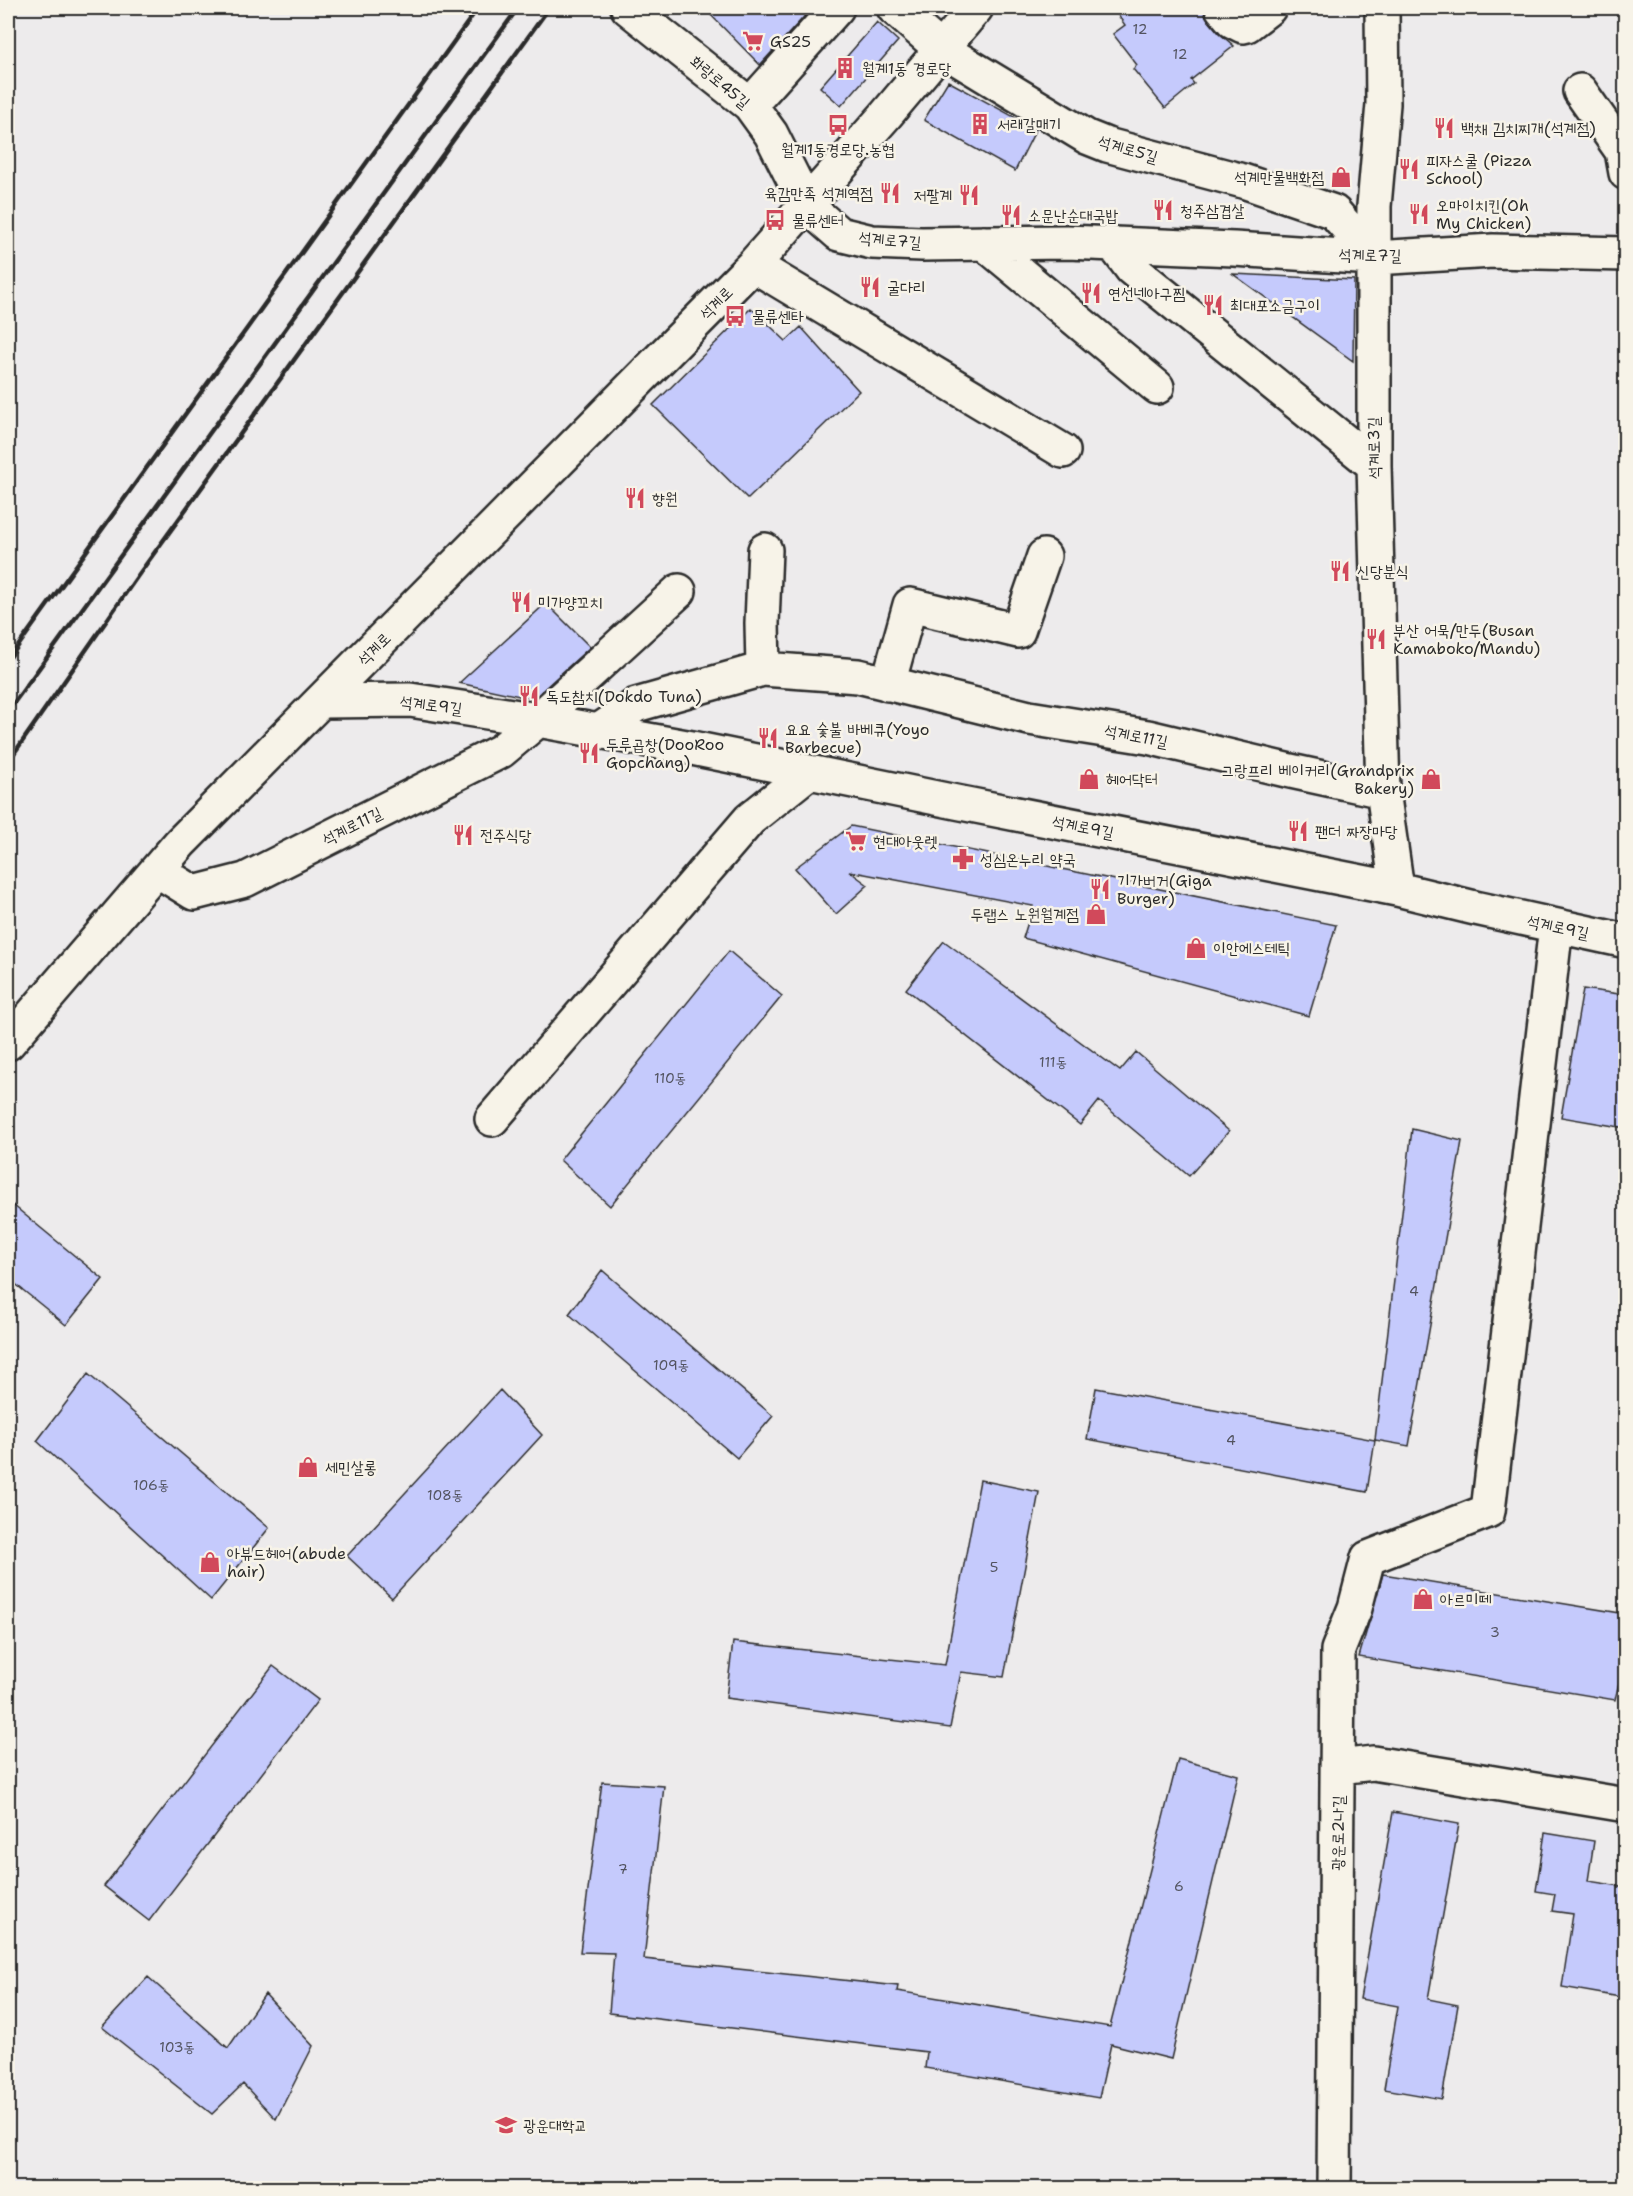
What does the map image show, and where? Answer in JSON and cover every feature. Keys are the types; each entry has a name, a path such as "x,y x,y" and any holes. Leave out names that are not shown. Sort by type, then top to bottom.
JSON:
{"street":[{"name":"화랑로45길","path":"627,8 750,105 771,134 807,206"},
{"path":"750,105 837,8"},
{"name":"석계로5길","path":"894,8 940,48 1087,137 1107,145 1243,181 1334,212 1374,258"},
{"name":"석계로","path":"8,1043 180,843 753,265 807,206 976,8"},
{"path":"1222,8 1233,21 1243,26 1269,8"},
{"name":"석계로3길","path":"1382,8 1383,104 1374,206 1374,465 1383,791 1397,889"},
{"path":"1580,91 1622,151 1626,173"},
{"name":"석계로7길","path":"807,206 838,234 872,242 922,244 1067,242 1374,258 1493,251 1626,254"},
{"path":"984,243 1157,387"},
{"path":"1114,245 1132,269 1374,465"},
{"path":"753,265 1063,451"},
{"path":"763,669 765,550"},
{"path":"888,684 910,605 1018,632 1044,556"},
{"path":"538,720 679,591"},
{"name":"석계로11길","path":"597,732 636,705 763,669 858,676 1029,718 1148,737 1286,771 1383,791"},
{"name":"석계로9길","path":"322,701 410,700 692,748 1397,889 1626,941"},
{"name":"석계로11길","path":"157,870 194,893 245,880 501,751 538,720"},
{"path":"492,1119 750,819 809,772"},
{"name":"광운로2나길","path":"1334,2188 1339,1767 1338,1650 1354,1608 1368,1558 1488,1511 1556,926"},
{"path":"1339,1767 1373,1762 1626,1805"}],"building":[{"path":"704,8 812,8 760,65"},
{"path":"1113,8 1204,8 1208,20 1234,46 1191,80 1194,84 1165,108 1133,69 1137,65 1113,34 1125,25"},
{"path":"877,22 898,41 841,106 820,87"},
{"name":"서래갈매기","path":"948,81 1036,129 1015,171 924,120"},
{"path":"1233,274 1354,280 1353,361"},
{"path":"751,308 786,341 801,327 859,391 748,499 653,405"},
{"path":"546,603 590,647 533,699 459,683"},
{"path":"851,826 1336,925 1309,1016 1023,938 1033,906 849,871 868,885 836,914 795,868"},
{"path":"944,941 1120,1071 1136,1052 1229,1131 1189,1176 1099,1101 1080,1125 906,989"},
{"path":"729,951 782,996 610,1206 560,1160"},
{"path":"1583,989 1626,995 1626,1128 1561,1117"},
{"path":"1412,1129 1462,1141 1409,1446 1375,1440"},
{"path":"8,1201 103,1279 66,1325 8,1278"},
{"path":"602,1270 773,1416 737,1458 569,1314"},
{"path":"88,1374 269,1528 211,1600 37,1441"},
{"path":"1096,1388 1375,1440 1367,1492 1087,1439"},
{"path":"500,1390 542,1435 392,1598 347,1556"},
{"path":"980,1480 1039,1492 1004,1677 961,1672 950,1728 726,1698 733,1642 945,1665"},
{"path":"1383,1574 1626,1614 1626,1652 1615,1700 1359,1657"},
{"path":"273,1666 318,1700 149,1921 104,1886"},
{"path":"1178,1759 1238,1775 1171,2059 1111,2044 1099,2098 925,2068 927,2052 609,2013 614,1953 580,1952 602,1782 664,1786 644,1959 898,1986 897,1991 1110,2027"},
{"path":"1393,1812 1459,1824 1428,1999 1458,2005 1442,2099 1384,2089 1398,2006 1360,1999"},
{"path":"1545,1833 1594,1841 1588,1881 1626,1887 1626,1998 1562,1987 1573,1914 1552,1911 1555,1894 1536,1891"},
{"path":"148,1977 228,2048 265,1994 313,2046 276,2119 243,2084 212,2114 102,2027"}],"railway":[{"path":"8,660 478,8"},
{"path":"8,711 518,8"},
{"path":"8,762 139,574 549,8"}],"place":[{"name":"GS25","path":"753,41"},
{"name":"월계1동 경로당","path":"845,68"},
{"name":"서래갈매기","path":"980,124"},
{"name":"월계1동경로당.농협","path":"838,125"},
{"name":"백채 김치찌개(석계점)","path":"1444,128"},
{"name":"피자스쿨 (Pizza School)","path":"1409,169"},
{"name":"석계만물백화점","path":"1341,177"},
{"name":"육감만족 석계역점","path":"890,193"},
{"name":"저팔계","path":"969,195"},
{"name":"청주삼겹살","path":"1163,210"},
{"name":"오마이치킨(Oh My Chicken)","path":"1419,214"},
{"name":"소문난순대국밥","path":"1011,215"},
{"name":"물류센터","path":"775,220"},
{"name":"굴다리","path":"870,287"},
{"name":"연선네아구찜","path":"1091,293"},
{"name":"최대포소금구이","path":"1213,305"},
{"name":"물류센타","path":"735,316"},
{"name":"향원","path":"635,498"},
{"name":"신당분식","path":"1340,571"},
{"name":"미가양꼬치","path":"521,602"},
{"name":"부산 어묵/만두(Busan Kamaboko/Mandu)","path":"1376,639"},
{"name":"독도참치(Dokdo Tuna)","path":"529,696"},
{"name":"요요 숯불 바베큐(Yoyo Barbecue)","path":"768,738"},
{"name":"두루곱창(DooRoo Gopchang)","path":"589,753"},
{"name":"헤어닥터","path":"1089,779"},
{"name":"그랑프리 베이커리(Grandprix Bakery)","path":"1431,779"},
{"name":"팬더 짜장마당","path":"1298,831"},
{"name":"전주식당","path":"463,835"},
{"name":"현대아웃렛","path":"856,841"},
{"name":"성심온누리 약국","path":"963,859"},
{"name":"기가버거(Giga Burger)","path":"1100,889"},
{"name":"두랩스 노원월계점","path":"1096,914"},
{"name":"이안에스테틱","path":"1196,948"},
{"name":"세민살롱","path":"308,1467"},
{"name":"아뷰드헤어(abude hair)","path":"210,1562"},
{"name":"아르미떼","path":"1423,1599"},
{"name":"광운대학교","path":"506,2125"}]}
